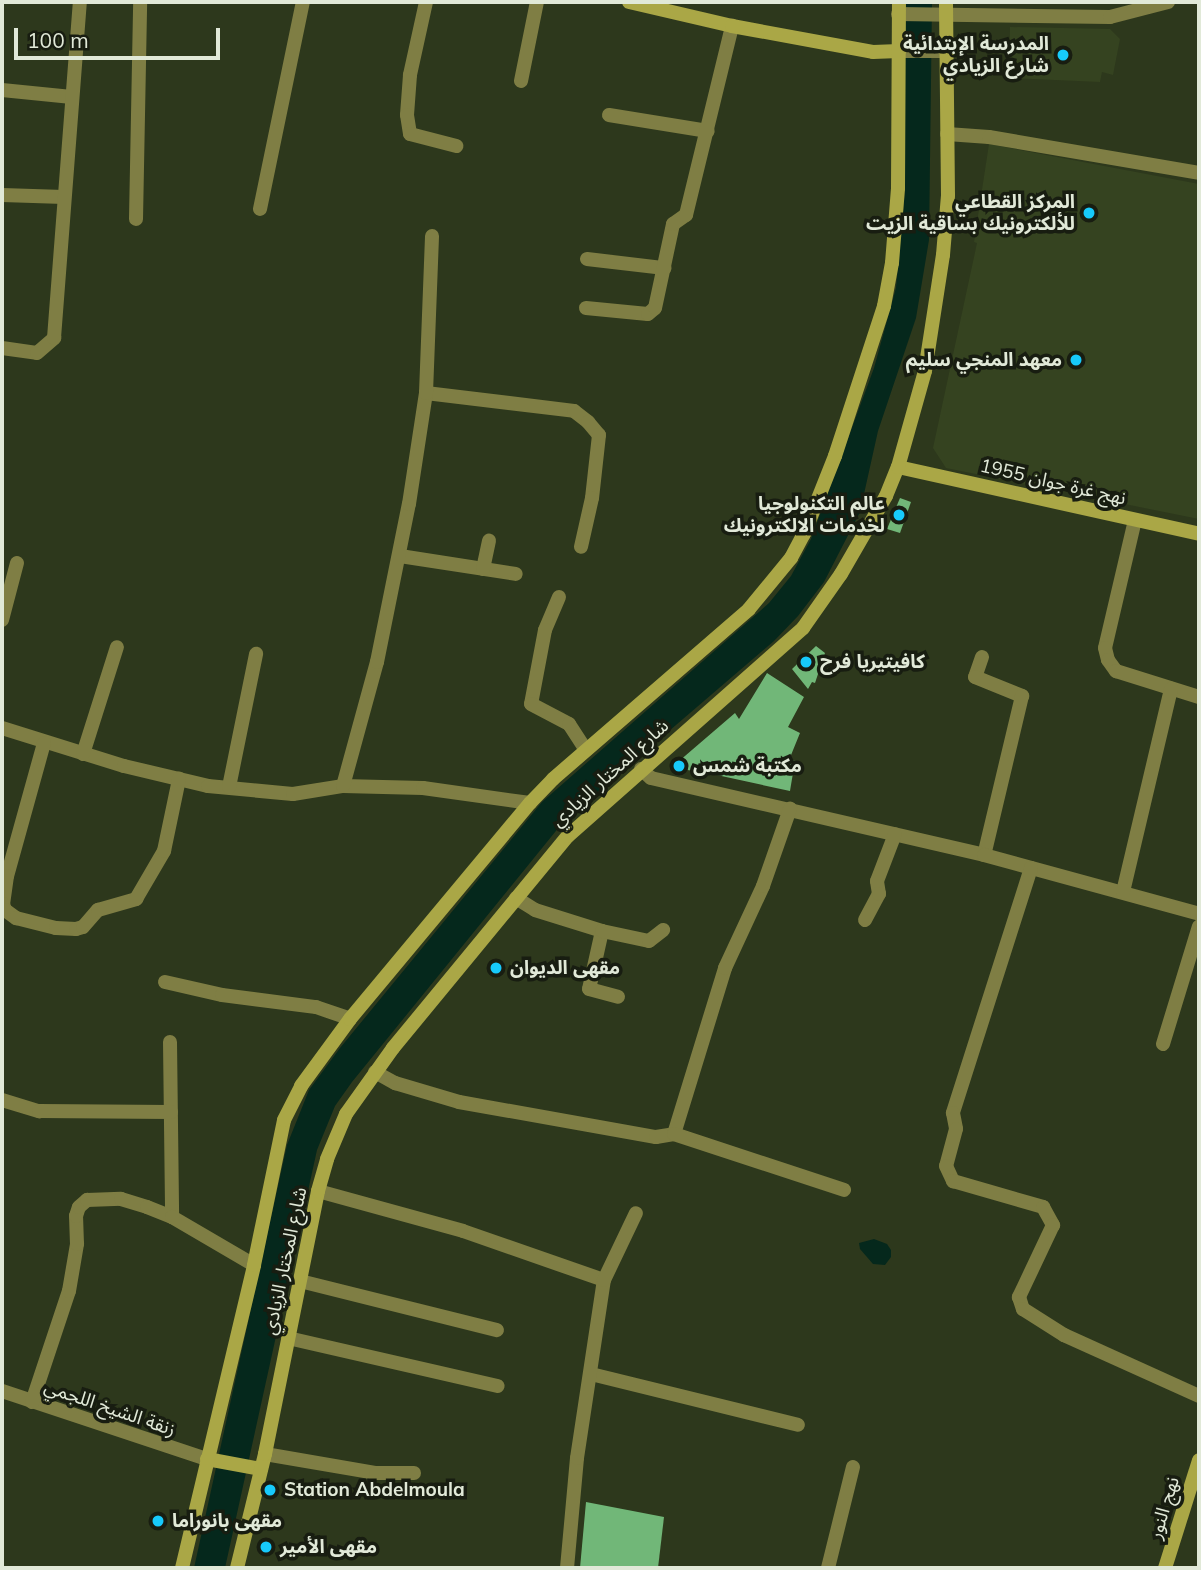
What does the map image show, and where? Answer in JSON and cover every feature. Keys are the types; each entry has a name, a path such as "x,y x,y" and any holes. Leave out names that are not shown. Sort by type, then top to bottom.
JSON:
{"street":[{"path":"2,348 37,353 54,338 80,2"},
{"path":"135,219 140,2"},
{"path":"260,208 303,2"},
{"path":"426,2 410,75 407,115 410,134 456,146"},
{"path":"521,81 537,2"},
{"path":"629,2 732,26 873,52 939,51"},
{"path":"182,1568 254,1265 284,1120 313,1068 350,1019 530,803 749,609 791,558 808,524 884,306 896,215 900,10 1110,17 1168,2"},
{"name":"شارع المختار الزيادي","path":"237,1568 263,1462 318,1191 336,1134 375,1072 568,836 803,628 841,574 886,496 898,467 925,371 943,255 948,195 947,134 939,51 942,10"},
{"path":"586,308 648,314 655,308 673,224 686,215 732,26"},
{"path":"2,90 72,97"},
{"path":"609,115 708,131"},
{"path":"947,134 989,137 1199,173"},
{"path":"2,195 64,197"},
{"path":"343,786 377,662 400,556 426,393 432,236"},
{"path":"587,259 664,268"},
{"path":"426,393 574,411 587,422 599,435 592,498 581,547"},
{"name":"نهج غرة جوان 1955","path":"898,467 1199,534"},
{"path":"1135,520 1105,648 1108,660 1116,671 1199,697"},
{"path":"483,569 489,541"},
{"path":"400,556 516,574"},
{"path":"2,620 17,563"},
{"path":"559,597 545,630 531,704 569,724 586,751"},
{"path":"83,754 117,647"},
{"path":"229,787 256,654"},
{"path":"982,657 975,677 1022,696 984,855"},
{"path":"1123,892 1171,689"},
{"path":"2,728 44,743 179,779 229,787 293,793 343,786 422,788 530,803"},
{"path":"44,743 7,876 3,904 5,910 16,918 56,928 76,929 83,927 98,909 136,899 141,884 164,851 179,779"},
{"path":"641,769 651,778 984,855 1199,914"},
{"path":"674,1134 725,968 763,886 790,809"},
{"path":"865,920 878,894 877,881 895,834"},
{"path":"1031,868 953,1113 956,1129 946,1166 953,1181 1043,1207 1053,1225 1018,1297 1023,1309 1064,1335 1199,1396"},
{"path":"516,898 535,911 649,941 663,930"},
{"path":"1163,1044 1199,926"},
{"path":"602,930 589,989 618,996"},
{"path":"165,982 222,995 316,1007 350,1019"},
{"path":"170,1042 172,1217"},
{"path":"375,1072 395,1083 458,1102 656,1137 674,1134 844,1190"},
{"path":"2,1100 39,1111 172,1112"},
{"path":"318,1191 463,1231 604,1280"},
{"path":"32,1402 69,1291 78,1244 76,1216 79,1207 87,1200 121,1199 172,1217 254,1265"},
{"path":"567,1568 577,1458 591,1374 590,1358 604,1280 636,1213"},
{"path":"300,1281 497,1330"},
{"path":"288,1338 498,1386"},
{"path":"591,1374 798,1426"},
{"name":"زنقة الشيخ اللجمي","path":"2,1391 207,1459"},
{"path":"207,1459 376,1473 414,1473"},
{"name":"نهج النور","path":"1166,1568 1195,1486 1199,1460"},
{"path":"828,1568 853,1467"}],"shaded area":[{"path":"905,2 932,2 929,240 916,318 878,431 860,512 824,582 798,616 774,641 564,821 335,1106 317,1150 225,1568 194,1568 287,1145 309,1090 340,1048 542,802 769,603 791,576 811,539 874,368 896,288 905,191"},
{"name":"المدرسة الإبتدائية شارع الزيادي","path":"1010,27 1110,29 1120,39 1113,75 1102,72 1100,82 1009,78"},
{"name":"معهد المنجي سليم","path":"989,144 1199,184 1199,519 946,468 933,448 977,243 974,242"},
{"path":"874,1239 887,1244 891,1250 891,1257 885,1265 873,1264 860,1249 859,1243"}],"building":[{"path":"900,498 911,502 900,533 887,529"},
{"path":"816,646 825,653 815,683 812,682 808,689 792,669"},
{"path":"767,673 804,697 788,727 800,733 789,760 795,761 790,791 703,772 671,768 735,713 739,719"},
{"path":"586,1502 664,1517 658,1568 580,1568"}],"place":[{"name":"المدرسة الإبتدائية شارع الزيادي","path":"1063,55"},
{"name":"المركز القطاعي للألكترونيك بساقية الزيت","path":"1089,213"},
{"name":"معهد المنجي سليم","path":"1076,360"},
{"name":"عالم التكنولوجيا لخدمات الالكترونيك","path":"899,515"},
{"name":"كافيتيريا فرح","path":"806,662"},
{"name":"مكتبة شمس","path":"679,766"},
{"name":"مقهى الديوان","path":"496,968"},
{"name":"Station Abdelmoula","path":"270,1490"},
{"name":"مقهى بانوراما","path":"158,1521"},
{"name":"مقهى الأمير","path":"266,1547"}]}
